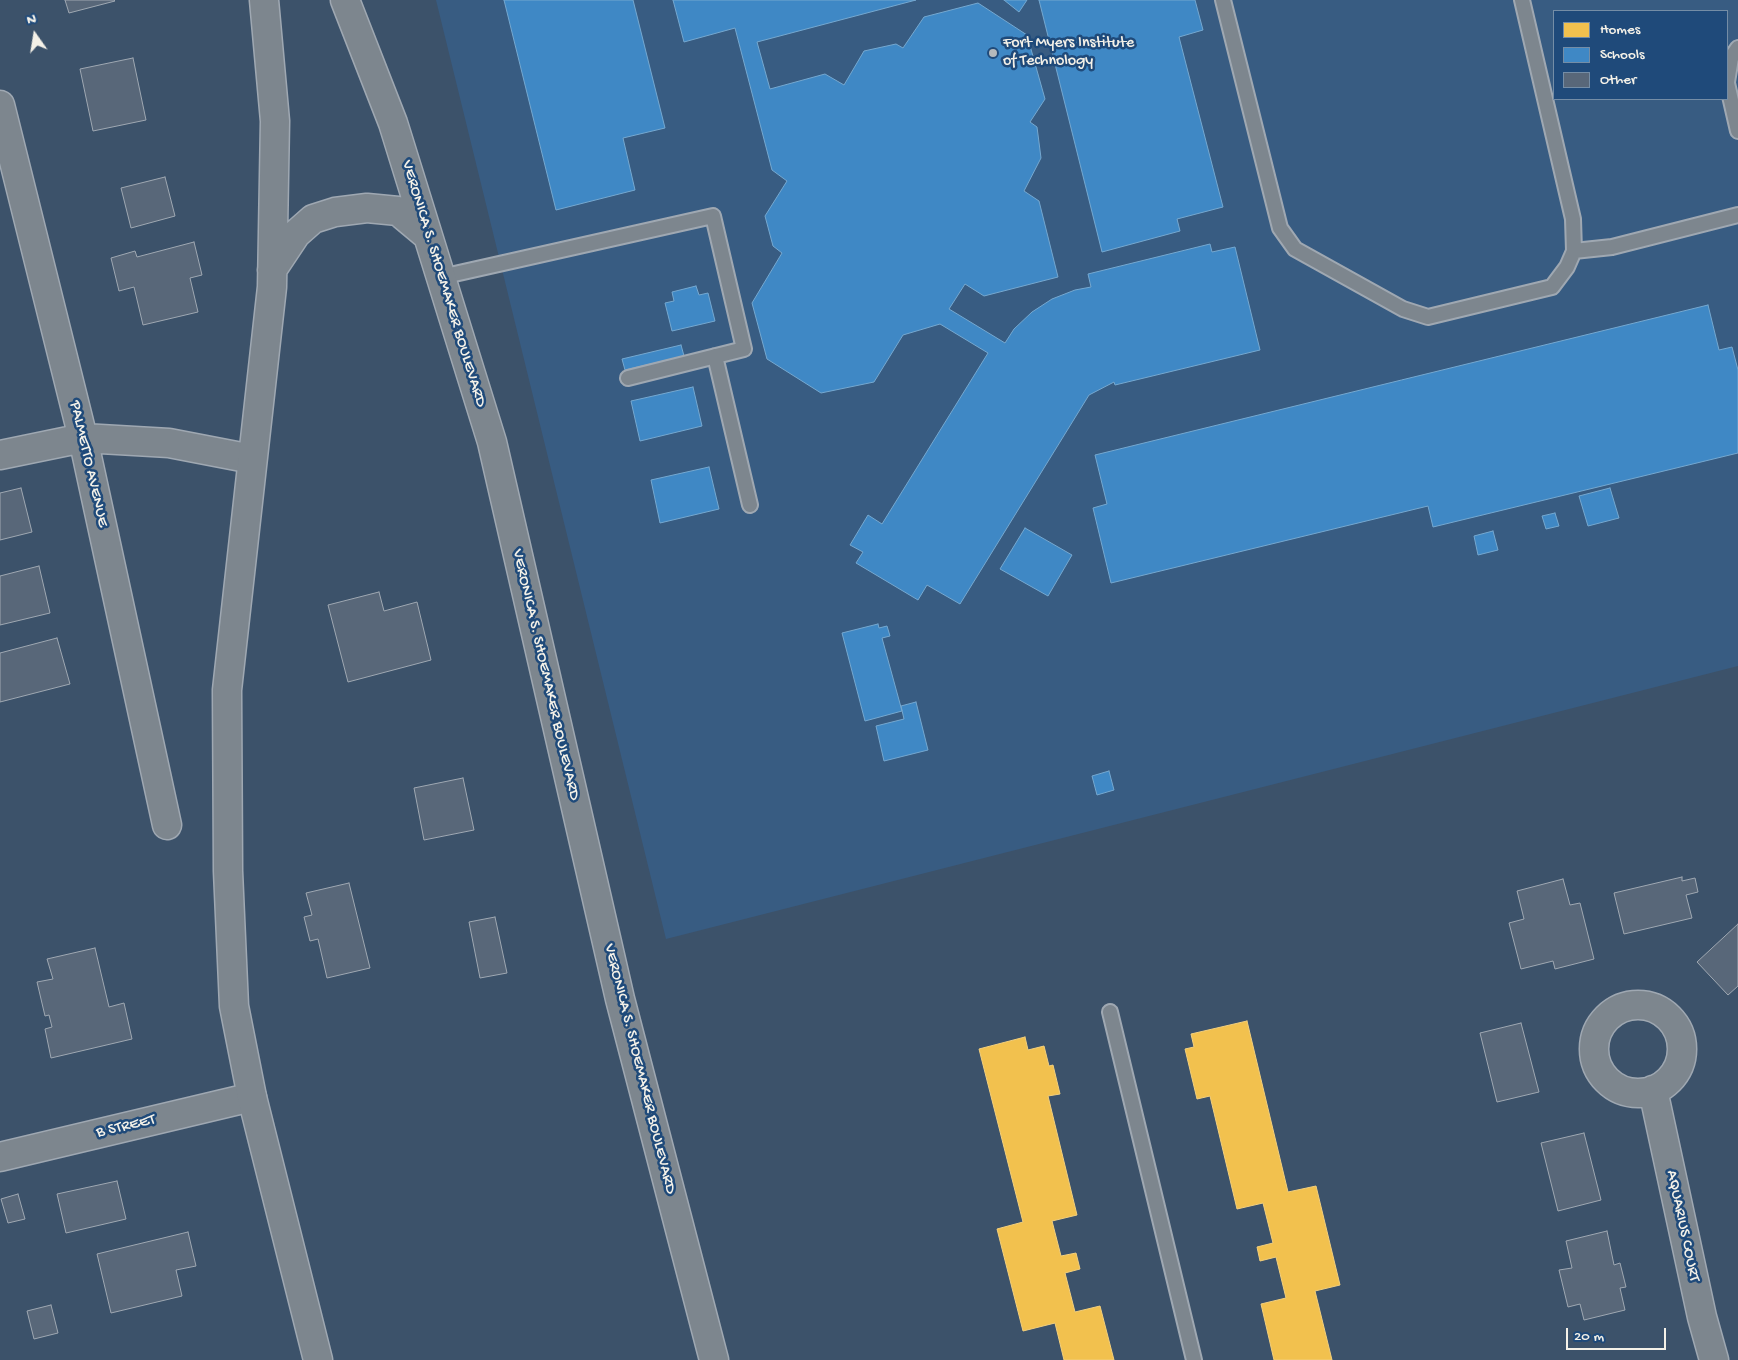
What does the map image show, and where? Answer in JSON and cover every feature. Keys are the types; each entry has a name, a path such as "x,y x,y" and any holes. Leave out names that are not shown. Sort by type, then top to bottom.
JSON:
{"street":[{"path":"264,0 275,121 272,270 227,690 228,871 234,1006 252,1097 318,1360"},
{"name":"VERONICA S. SHOEMAKER BOULEVARD","path":"345,0 393,123 492,442 620,998 714,1360"},
{"name":"PALMETTO AVENUE","path":"0,105 83,438 167,825"},
{"path":"272,270 296,234 313,219 335,212 367,208 398,211 428,236"},
{"path":"0,455 83,438 169,442 252,459"},
{"name":"AQUARIUS COURT","path":"1653,1090 1702,1317 1714,1360"},
{"name":"B STREET","path":"0,1157 252,1097"}],"lane":[{"path":"1223,0 1280,228 1295,249 1403,309 1428,317 1552,287 1567,267 1574,251 1573,219 1522,0"},
{"path":"1728,76 1731,58 1738,48"},
{"path":"1728,86 1738,131"},
{"path":"441,277 713,216 744,349 628,378"},
{"path":"1574,251 1612,247 1738,216"},
{"path":"715,356 750,505"},
{"path":"1110,1012 1194,1360"}],"shaded area":[{"path":"436,0 1738,0 1738,666 666,939"}],"building: Homes":[{"path":"1247,1021 1288,1192 1316,1186 1340,1285 1315,1291 1332,1360 1274,1360 1261,1304 1286,1298 1276,1257 1260,1261 1257,1247 1273,1243 1263,1203 1237,1209 1210,1096 1197,1099 1185,1049 1194,1047 1191,1034"},
{"path":"1025,1037 1028,1050 1044,1046 1049,1066 1053,1065 1060,1094 1048,1096 1077,1215 1052,1221 1061,1256 1076,1253 1080,1269 1065,1273 1075,1312 1100,1306 1114,1360 1064,1360 1055,1323 1023,1331 997,1229 1023,1222 979,1049"}],"building: Schools":[{"path":"504,0 633,0 665,128 623,138 635,190 556,210"},
{"path":"673,0 916,0 757,42 770,89 825,74 844,85 864,51 896,44 903,48 924,17 978,3 1027,35 1045,99 1030,122 1037,127 1041,158 1024,191 1039,201 1058,277 984,296 965,284 949,309 1005,343 1014,329 1032,312 1052,299 1075,290 1091,287 1088,274 1210,244 1212,252 1235,247 1260,350 1115,385 1114,382 1089,395 960,604 927,585 918,600 856,563 863,552 850,545 868,515 882,524 988,353 940,324 903,335 874,382 821,393 767,359 752,303 782,253 773,246 765,216 787,181 772,170 735,28 684,42"},
{"path":"1004,0 1027,0 1019,12"},
{"path":"1039,0 1195,0 1203,30 1179,37 1223,207 1177,219 1180,231 1102,252"},
{"path":"696,286 699,295 708,293 715,321 672,331 665,303 674,301 672,292"},
{"path":"1708,305 1719,350 1732,347 1738,370 1738,453 1433,527 1428,506 1111,583 1093,508 1107,504 1095,455"},
{"path":"681,345 684,356 625,370 622,359"},
{"path":"693,387 702,426 640,441 631,401"},
{"path":"709,467 719,509 660,523 651,480"},
{"path":"1610,488 1619,518 1588,526 1579,496"},
{"path":"1555,513 1559,526 1546,529 1542,516"},
{"path":"1025,528 1072,555 1048,596 1000,569"},
{"path":"1493,531 1498,550 1478,555 1474,536"},
{"path":"878,624 879,628 887,626 890,636 882,638 902,711 865,721 842,633"},
{"path":"916,702 928,750 884,761 876,726 904,719 901,706"},
{"path":"1109,771 1114,790 1097,795 1092,776"}],"building: Other":[{"path":"65,0 114,0 115,1 69,13"},
{"path":"133,58 146,120 93,131 80,69"},
{"path":"165,177 175,216 131,228 121,188"},
{"path":"194,242 202,275 190,278 198,312 143,325 134,287 119,291 111,258 135,251 137,257"},
{"path":"21,488 32,532 0,540 0,493"},
{"path":"39,566 50,613 0,625 0,576"},
{"path":"379,592 384,611 417,602 431,660 348,682 328,605"},
{"path":"57,638 70,684 0,702 0,653"},
{"path":"463,778 474,830 424,840 414,788"},
{"path":"1682,877 1682,881 1695,878 1698,892 1686,895 1692,918 1624,934 1614,893"},
{"path":"1563,879 1570,905 1580,903 1594,959 1555,969 1553,961 1521,969 1509,923 1524,919 1517,891"},
{"path":"349,883 370,968 327,978 318,939 310,941 304,917 312,915 306,893"},
{"path":"495,917 507,973 480,978 469,922"},
{"path":"1738,924 1738,986 1728,995 1697,962"},
{"path":"95,948 109,1007 124,1003 132,1039 51,1058 45,1029 52,1027 49,1015 45,1016 37,982 53,979 47,959"},
{"path":"1521,1023 1539,1092 1497,1102 1480,1033"},
{"path":"1584,1133 1601,1200 1558,1211 1541,1143"},
{"path":"117,1181 126,1219 66,1233 57,1194"},
{"path":"18,1194 25,1219 8,1223 1,1199"},
{"path":"1607,1231 1614,1265 1620,1263 1626,1287 1620,1288 1625,1310 1584,1320 1580,1304 1568,1307 1559,1270 1572,1268 1566,1241"},
{"path":"188,1232 196,1266 176,1270 182,1296 111,1313 97,1254"},
{"path":"51,1305 58,1333 34,1339 27,1311"}],"place":[{"name":"Fort Myers Institute of Technology","path":"993,53"}]}
